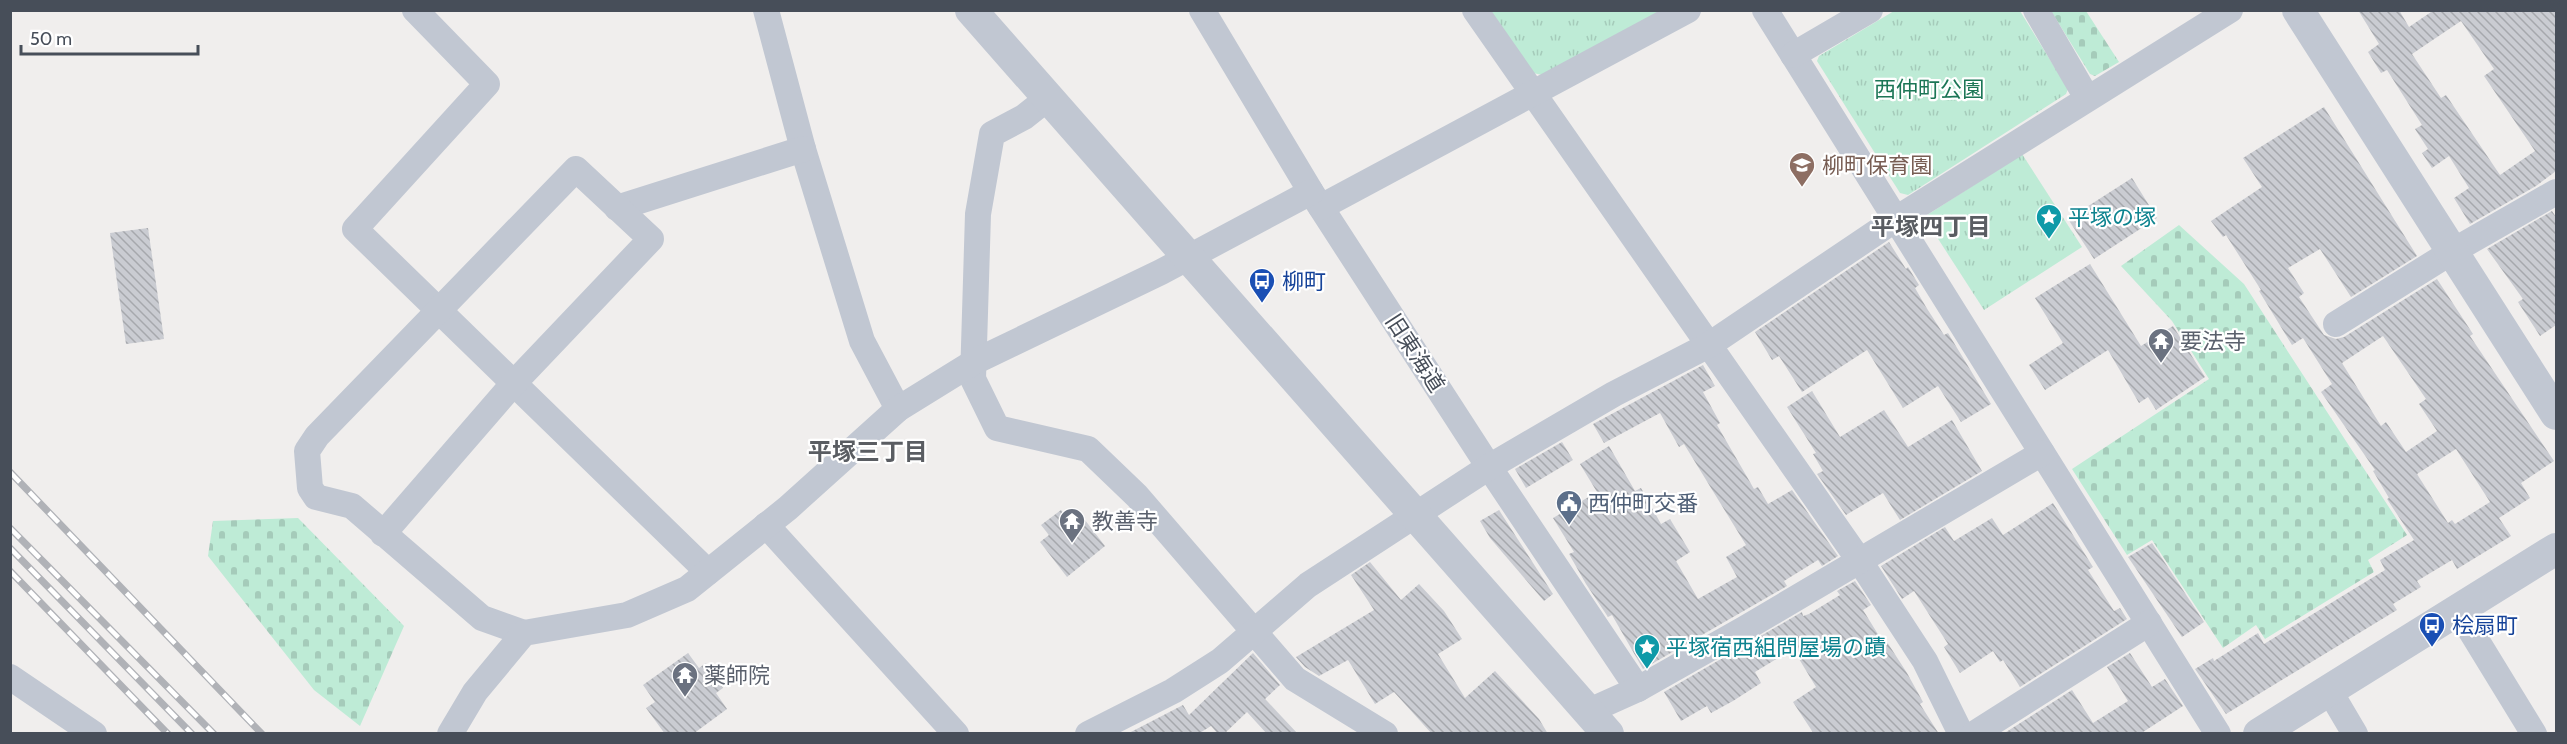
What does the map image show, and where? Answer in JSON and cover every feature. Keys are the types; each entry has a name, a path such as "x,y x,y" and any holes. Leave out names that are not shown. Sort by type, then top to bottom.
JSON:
{"street":[{"path":"416,10 487,84 355,229 708,572"},
{"path":"766,10 803,149 862,341 898,409"},
{"path":"971,10 1414,516 1598,722 1638,689 2042,453"},
{"name":"旧東海道","path":"1202,10 1316,199 1489,467 1638,689"},
{"path":"1475,10 1859,560 1925,662 1961,734"},
{"path":"383,534 513,384 651,239 576,169 317,436 308,451 310,488 316,497 352,506 383,534 482,618 524,633 627,615 687,589 789,508 898,409 974,362 1188,257 1316,199 1531,93 1688,10"},
{"path":"1766,10 2218,734"},
{"path":"1793,55 1870,10"},
{"path":"2036,10 2087,98"},
{"path":"1088,734 1173,691 1220,661 1308,585 1489,467 1614,394 1709,345 1896,219 2230,10"},
{"path":"2298,10 2556,414"},
{"path":"1048,98 1024,117 992,134 978,214 974,379 997,428 1088,449 1137,496 1295,679 1385,734"},
{"path":"617,208 803,149"},
{"path":"2336,324 2453,251 2556,192"},
{"path":"766,525 956,734"},
{"path":"2259,734 2556,549"},
{"path":"2458,610 2534,734"},
{"path":"1974,734 2149,623"},
{"path":"450,734 475,692 524,633"},
{"path":"10,678 94,734"},
{"path":"2329,690 2355,734"}],"green space":[{"path":"1490,11 1669,11 1547,76 1533,73"},
{"name":"西仲町公園","path":"1894,11 2020,11 2068,89 2066,94 1908,195 1900,193 1817,61 1819,56"},
{"path":"2051,11 2086,11 2119,62 2095,76 2090,74"},
{"path":"2022,154 2082,247 1984,310 1924,217"},
{"path":"2179,225 2244,284 2407,535 2368,560 2374,572 2265,639 2256,625 2223,648 2152,540 2127,555 2072,469 2209,379 2172,321 2121,266"},
{"path":"298,518 404,626 360,726 314,690 208,556 213,521"}],"building":[{"path":"2358,10 2399,10 2409,27 2434,10 2556,10 2556,171 2536,186 2470,224 2454,198 2469,188 2449,156 2432,168 2422,153 2428,149 2415,129 2422,125 2387,70 2381,73 2368,52 2379,44","holes":["2461,21 2494,69 2484,76 2535,151 2500,175 2446,95 2441,98 2412,54"]},
{"path":"2324,107 2417,256 2351,297 2320,249 2288,268 2304,293 2299,297 2324,335 2336,339 2344,337 2437,279 2473,334 2470,336 2554,461 2521,483 2530,498 2499,518 2511,536 2457,569 2452,560 2417,581 2421,587 2393,604 2397,610 2226,714 2195,669 2213,658 2214,661 2258,633 2264,644 2385,570 2380,560 2414,540 2387,499 2389,498 2373,471 2375,470 2321,392 2332,384 2303,338 2292,345 2226,235 2223,237 2211,221 2262,187 2243,158","holes":["2383,336 2426,399 2419,404 2437,431 2406,452 2386,422 2381,426 2342,363","2456,449 2490,502 2455,524 2452,520 2448,523 2417,474"]},
{"path":"2132,178 2157,218 2094,259 2068,219"},
{"path":"2552,211 2556,217 2556,325 2540,336 2518,302 2523,299 2487,249"},
{"path":"148,228 164,339 126,344 110,233"},
{"path":"1889,242 1919,285 1915,288 1926,307 1944,335 1948,333 1991,404 1961,422 1938,386 1903,408 1867,350 1802,392 1779,356 1772,360 1755,332"},
{"path":"2090,264 2141,346 2173,326 2205,377 2156,410 2148,397 2139,403 2108,350 2045,390 2029,365 2063,343 2035,298"},
{"path":"1703,365 1715,386 1703,392 1720,423 1717,425 1754,489 1758,487 1768,504 1792,490 1838,556 1822,566 1818,560 1784,581 1787,586 1643,669 1612,615 1608,617 1586,584 1569,554 1574,552 1553,518 1597,492 1580,464 1609,446 1635,491 1641,488 1661,524 1670,519 1690,552 1676,561 1698,599 1737,577 1726,557 1746,545 1684,444 1679,447 1660,413 1604,443 1593,424"},
{"path":"1812,391 1840,437 1884,410 1908,447 1952,420 1982,471 1900,520 1883,493 1846,515 1817,474 1823,471 1813,454 1816,453 1787,407"},
{"path":"1562,442 1573,460 1526,488 1515,469"},
{"path":"2053,503 2093,567 2088,570 2114,611 2120,608 2127,619 2020,687 2003,660 2000,662 1993,651 1960,673 1944,647 1948,644 1914,591 1902,599 1881,566 1945,527 1954,541 1992,518 2003,535"},
{"name":"教善寺","path":"1061,510 1068,518 1078,511 1105,546 1067,577 1040,542 1049,535 1041,525"},
{"path":"1499,510 1553,594 1544,601 1490,538 1480,521"},
{"path":"2152,543 2204,622 2182,637 2128,557"},
{"path":"1370,562 1401,600 1419,584 1444,611 1462,639 1438,654 1465,698 1495,671 1539,719 1548,734 1432,734 1394,692 1375,704 1348,660 1319,676 1305,667 1296,657 1374,610 1351,575"},
{"path":"1855,581 1871,605 1863,610 1884,644 1887,642 1907,673 1923,702 1920,704 1939,734 1814,734 1793,702 1816,687 1793,649 1755,672 1761,683 1733,701 1711,713 1707,706 1681,721 1664,692 1802,612 1803,616 1809,614 1840,595 1837,591"},
{"name":"薬師院","path":"688,653 699,668 706,663 723,688 716,693 727,709 693,734 665,734 646,708 655,702 643,685"},
{"path":"1253,653 1280,685 1265,699 1298,734 1267,734 1247,712 1224,734 1218,734 1211,726 1198,734 1127,734 1183,705 1189,715"},
{"path":"2130,653 2152,687 2165,679 2183,706 2140,734 2003,734 2072,690 2093,723 2128,701 2107,667"}],"railway":[{"path":"10,472 262,734"},
{"path":"10,528 214,734"},
{"path":"10,548 192,734"},
{"path":"10,571 168,734"}],"place":[{"name":"柳町保育園","path":"1802,188"},
{"name":"平塚の塚","path":"2049,240"},
{"name":"柳町","path":"1262,304"},
{"name":"要法寺","path":"2161,364"},
{"name":"西仲町交番","path":"1569,526"},
{"name":"教善寺","path":"1072,544"},
{"name":"桧扇町","path":"2432,648"},
{"name":"平塚宿西組問屋場の蹟","path":"1647,670"},
{"name":"薬師院","path":"685,698"}],"district":[{"name":"平塚四丁目","path":"1931,226"},
{"name":"平塚三丁目","path":"868,451"}]}
